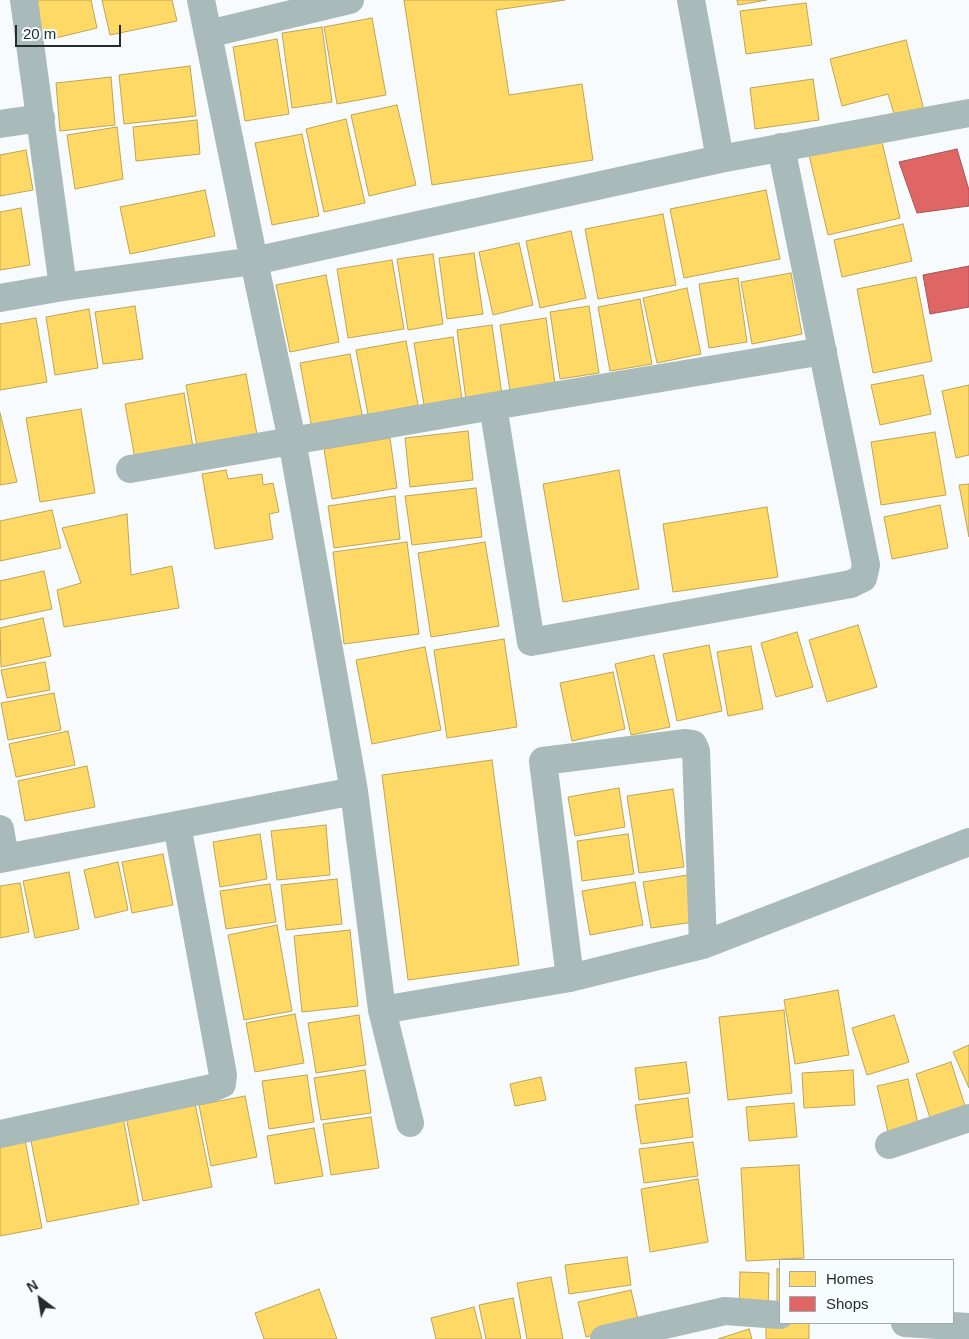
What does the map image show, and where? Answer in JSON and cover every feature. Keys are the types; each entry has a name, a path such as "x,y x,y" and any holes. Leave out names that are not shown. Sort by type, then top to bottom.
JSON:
{"street":[{"path":"24,0 63,288"},
{"path":"202,0 292,440 354,791 382,1010 410,1123"},
{"path":"208,34 350,0"},
{"path":"691,0 720,159"},
{"path":"0,298 254,261 720,159 969,113"},
{"path":"0,124 41,118"},
{"path":"492,406 531,642 851,584 863,578 866,564 781,147"},
{"path":"130,469 823,351"},
{"path":"570,978 543,761 686,743 693,744 696,751 703,945"},
{"path":"0,829 3,858 354,791"},
{"path":"0,1134 212,1088 222,1084 223,1075 177,825"},
{"path":"382,1010 570,978 703,945 969,842"},
{"path":"889,1145 969,1118"},
{"path":"604,1339 688,1330 725,1311 779,1315"},
{"path":"921,1324 969,1327"}],"building: Homes":[{"path":"34,0 91,0 97,28 43,41"},
{"path":"102,0 172,0 177,21 110,35"},
{"path":"404,0 565,0 496,10 509,95 582,84 593,160 432,185"},
{"path":"737,0 767,0 738,5"},
{"path":"806,3 812,45 746,54 740,11"},
{"path":"372,18 386,95 337,104 324,27"},
{"path":"322,27 332,102 292,108 282,33"},
{"path":"277,39 289,114 245,121 233,47"},
{"path":"906,40 924,110 895,117 888,94 842,106 830,59"},
{"path":"190,66 196,116 124,124 119,75"},
{"path":"111,77 115,125 60,131 56,83"},
{"path":"813,79 819,120 755,129 750,88"},
{"path":"397,105 416,185 369,196 351,115"},
{"path":"346,119 365,203 324,212 306,129"},
{"path":"197,120 200,154 136,161 133,127"},
{"path":"117,127 123,179 75,189 67,135"},
{"path":"302,134 319,216 272,225 255,143"},
{"path":"881,138 900,218 828,235 809,155"},
{"path":"26,150 33,190 0,196 0,155"},
{"path":"205,190 215,236 130,254 120,207"},
{"path":"766,190 780,259 684,278 670,209"},
{"path":"21,208 30,265 0,270 0,212"},
{"path":"663,214 676,285 598,299 585,229"},
{"path":"903,224 912,261 842,277 834,240"},
{"path":"571,231 586,298 540,308 526,241"},
{"path":"519,243 533,305 493,315 479,252"},
{"path":"474,253 483,314 447,319 439,258"},
{"path":"433,254 443,324 408,330 397,259"},
{"path":"392,260 404,329 348,338 337,269"},
{"path":"791,273 802,334 752,344 741,282"},
{"path":"326,275 339,342 290,352 276,285"},
{"path":"916,277 932,361 873,373 857,289"},
{"path":"738,278 747,342 709,348 699,284"},
{"path":"687,288 701,354 657,363 643,298"},
{"path":"640,299 652,364 610,371 598,307"},
{"path":"135,306 143,359 103,364 95,312"},
{"path":"589,306 599,373 560,379 550,312"},
{"path":"89,309 98,368 55,375 46,317"},
{"path":"36,318 47,382 0,390 0,324"},
{"path":"546,318 555,384 510,391 500,325"},
{"path":"492,325 502,395 466,400 457,330"},
{"path":"453,337 462,399 424,405 414,343"},
{"path":"406,341 418,405 368,415 356,350"},
{"path":"350,354 363,419 312,429 300,363"},
{"path":"246,374 258,440 198,451 186,385"},
{"path":"923,375 931,414 880,425 871,385"},
{"path":"969,385 969,455 956,458 942,391"},
{"path":"184,393 194,453 136,464 125,404"},
{"path":"81,409 95,493 40,502 26,418"},
{"path":"0,413 17,482 0,485"},
{"path":"468,431 473,480 410,487 405,438"},
{"path":"935,432 946,495 881,505 871,442"},
{"path":"390,438 397,488 332,499 324,449"},
{"path":"226,470 228,479 262,474 263,485 273,483 279,512 269,514 273,539 215,549 202,474"},
{"path":"619,470 639,589 563,602 543,484"},
{"path":"969,484 969,537 959,485"},
{"path":"476,488 482,537 412,545 405,496"},
{"path":"395,496 400,539 334,548 328,506"},
{"path":"940,505 948,548 892,559 884,517"},
{"path":"767,507 778,577 673,592 663,524"},
{"path":"52,510 61,548 0,561 0,521"},
{"path":"127,514 131,575 172,566 179,608 64,627 57,590 81,583 62,528"},
{"path":"407,542 419,634 344,644 333,552"},
{"path":"485,542 499,626 431,637 418,553"},
{"path":"44,571 52,609 0,620 0,581"},
{"path":"43,618 51,656 1,667 0,628"},
{"path":"858,625 877,687 827,702 809,640"},
{"path":"797,632 813,687 776,697 761,643"},
{"path":"504,639 517,727 447,738 434,650"},
{"path":"709,645 722,711 677,721 663,654"},
{"path":"751,646 763,709 728,716 717,652"},
{"path":"425,647 441,730 372,744 356,660"},
{"path":"654,655 670,727 631,735 615,664"},
{"path":"45,662 50,690 7,698 1,670"},
{"path":"613,672 625,729 572,741 560,683"},
{"path":"54,693 61,730 8,740 1,703"},
{"path":"68,731 75,765 16,777 9,744"},
{"path":"492,760 519,965 408,980 382,775"},
{"path":"87,766 95,807 25,821 18,781"},
{"path":"619,788 625,827 575,836 568,797"},
{"path":"673,789 684,867 639,873 627,796"},
{"path":"326,825 330,875 277,880 271,831"},
{"path":"260,834 267,879 220,887 213,842"},
{"path":"628,834 634,874 582,881 577,841"},
{"path":"163,854 173,905 132,913 122,862"},
{"path":"118,862 128,910 95,918 84,870"},
{"path":"69,872 79,929 35,938 23,881"},
{"path":"694,874 701,921 651,928 643,882"},
{"path":"337,879 342,924 286,930 281,885"},
{"path":"635,882 643,925 590,935 582,891"},
{"path":"20,883 29,932 0,938 0,886"},
{"path":"270,884 276,922 226,929 220,891"},
{"path":"277,925 292,1011 244,1020 228,935"},
{"path":"350,930 358,1006 302,1012 294,936"},
{"path":"838,990 849,1055 795,1064 784,1000"},
{"path":"784,1010 792,1093 728,1100 719,1017"},
{"path":"295,1014 304,1063 255,1072 246,1023"},
{"path":"359,1015 366,1065 316,1073 308,1023"},
{"path":"894,1015 909,1062 867,1075 852,1028"},
{"path":"969,1045 969,1088 953,1052"},
{"path":"686,1062 690,1093 639,1100 635,1068"},
{"path":"951,1062 965,1106 930,1118 916,1074"},
{"path":"365,1070 371,1113 321,1120 314,1078"},
{"path":"853,1070 855,1105 804,1108 802,1073"},
{"path":"307,1075 314,1122 269,1129 262,1081"},
{"path":"541,1077 546,1100 515,1106 510,1084"},
{"path":"908,1079 919,1128 889,1136 877,1086"},
{"path":"245,1096 257,1157 211,1166 199,1105"},
{"path":"688,1098 693,1137 641,1144 635,1105"},
{"path":"195,1103 212,1187 143,1201 126,1117"},
{"path":"794,1103 797,1137 749,1141 746,1107"},
{"path":"123,1117 139,1204 47,1222 30,1136"},
{"path":"371,1117 379,1168 331,1175 323,1124"},
{"path":"314,1128 323,1176 275,1184 267,1136"},
{"path":"25,1140 42,1228 0,1236 0,1145"},
{"path":"693,1142 698,1176 644,1183 639,1149"},
{"path":"799,1165 804,1258 746,1261 741,1168"},
{"path":"698,1179 708,1242 650,1252 641,1189"},
{"path":"627,1257 631,1285 569,1294 565,1265"},
{"path":"777,1269 779,1269 779,1305 777,1305"},
{"path":"740,1272 769,1273 768,1311 739,1310"},
{"path":"551,1277 563,1339 527,1339 517,1283"},
{"path":"319,1289 337,1339 264,1339 255,1313"},
{"path":"631,1290 639,1324 586,1337 578,1302"},
{"path":"513,1298 521,1339 486,1339 479,1305"},
{"path":"474,1307 482,1339 436,1339 431,1318"},
{"path":"766,1319 779,1324 809,1324 809,1339 766,1339"},
{"path":"749,1329 752,1339 718,1339"}],"building: Shops":[{"path":"957,149 969,190 969,206 917,213 899,162"},
{"path":"969,266 969,307 930,314 923,275"}]}
